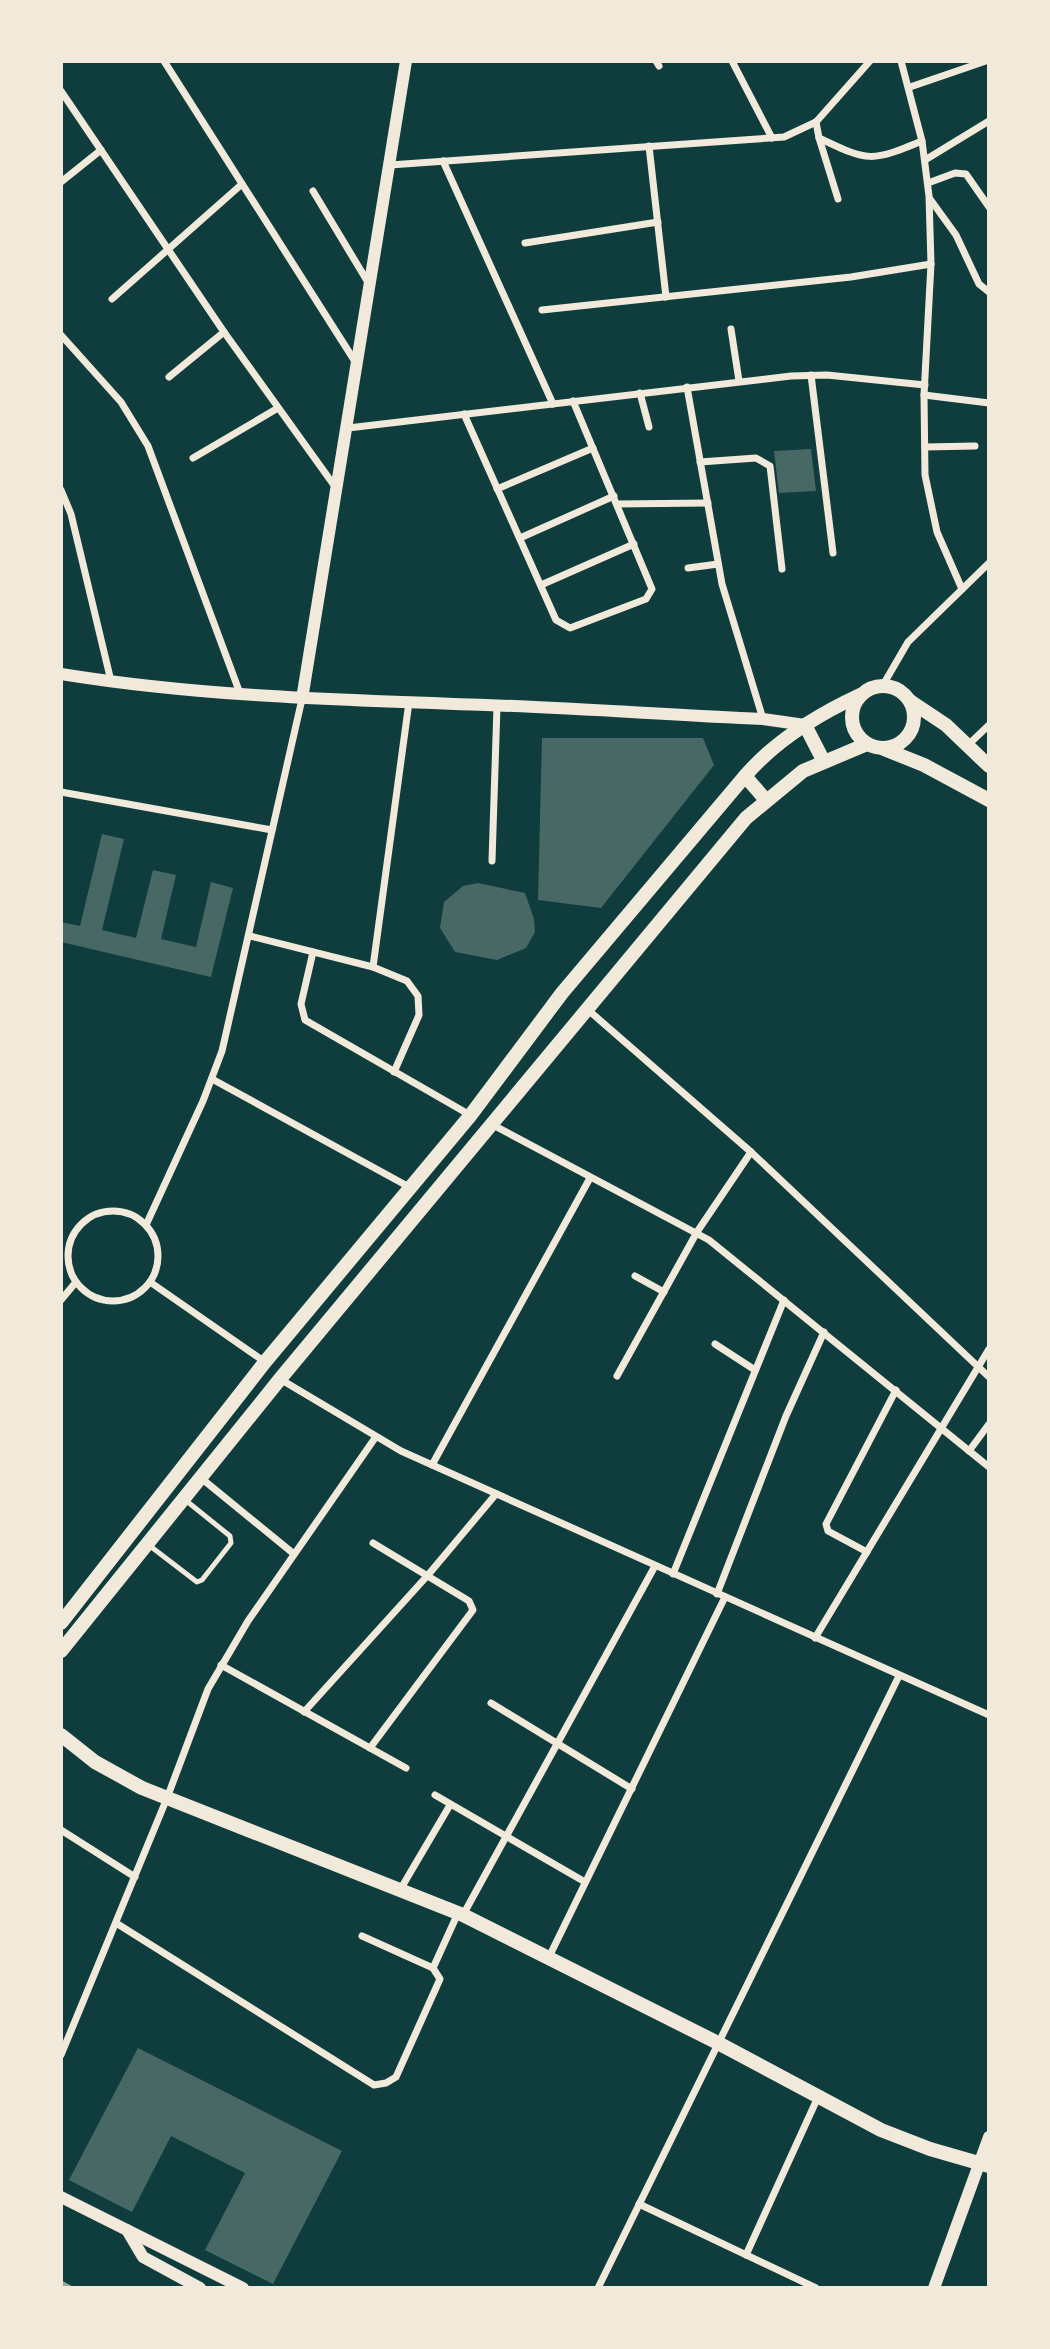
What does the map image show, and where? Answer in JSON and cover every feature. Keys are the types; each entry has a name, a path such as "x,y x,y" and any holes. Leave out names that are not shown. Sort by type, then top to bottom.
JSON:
{"main road":[{"path":"61,1623 265,1362 470,1115 562,993 760,760 805,725 883,685 899,689 910,701 941,721 989,766"},
{"path":"860,695 855,703 852,721 859,738 867,744 925,765 989,800"},
{"path":"883,748 901,743 908,736 915,719 910,701"},
{"path":"805,725 823,760"},
{"path":"61,1651 280,1379 494,1125 586,1009 746,818 765,799 823,760 867,744"},
{"path":"745,776 765,799"},
{"path":"61,1735 118,1776 460,1914 905,2140 985,2165"}],"street":[{"path":"164,61 356,363"},
{"path":"146,1225 212,1079 230,1022 250,936 302,699 406,61"},
{"path":"732,61 772,138"},
{"path":"390,165 772,138 796,134 816,122 870,61"},
{"path":"901,61 910,87 922,141 929,196 931,264 924,395 929,504 962,589"},
{"path":"910,87 986,61"},
{"path":"61,91 224,332 338,491"},
{"path":"925,160 989,121"},
{"path":"816,122 838,199"},
{"path":"819,138 853,154 872,158 922,141"},
{"path":"649,146 666,297"},
{"path":"61,182 101,150"},
{"path":"443,161 553,404"},
{"path":"928,183 955,173 966,174 988,203"},
{"path":"112,299 242,184"},
{"path":"313,191 370,286"},
{"path":"929,196 956,235 979,284 989,292"},
{"path":"525,243 658,222"},
{"path":"542,310 851,278 931,264"},
{"path":"731,329 739,381"},
{"path":"169,377 224,332"},
{"path":"61,335 121,402 148,446 241,696"},
{"path":"348,428 739,381 811,375 925,386"},
{"path":"811,375 833,553"},
{"path":"687,387 718,564 731,619 762,719"},
{"path":"640,393 649,427"},
{"path":"924,395 989,402"},
{"path":"464,414 560,624 575,627 649,596 652,584 573,401"},
{"path":"193,458 278,408"},
{"path":"925,447 975,446"},
{"path":"498,489 593,448"},
{"path":"700,462 756,458 769,466 782,569"},
{"path":"61,490 71,514 111,682"},
{"path":"520,538 615,500 708,503"},
{"path":"541,584 634,544"},
{"path":"883,685 908,642 989,563"},
{"path":"688,569 718,564"},
{"path":"61,674 241,696 762,719 805,725"},
{"path":"373,967 409,702"},
{"path":"492,861 497,706"},
{"path":"968,745 989,725"},
{"path":"61,792 272,830"},
{"path":"250,936 373,967 407,981 413,988 419,1015 394,1072"},
{"path":"313,952 301,1004 302,1015 310,1024 470,1115"},
{"path":"586,1009 751,1152 989,1377"},
{"path":"212,1079 411,1188"},
{"path":"494,1125 590,1178 697,1232 989,1467"},
{"path":"617,1376 697,1232 751,1152"},
{"path":"432,1465 590,1178"},
{"path":"106,1212 134,1216 146,1225 153,1235 158,1259 150,1282 142,1291 119,1301 95,1298 76,1282 65,1250 81,1225 106,1212"},
{"path":"635,1276 664,1292"},
{"path":"61,1300 76,1282"},
{"path":"150,1282 265,1362"},
{"path":"673,1574 784,1300"},
{"path":"549,1957 632,1789 721,1596 786,1416 824,1332"},
{"path":"715,1344 755,1370"},
{"path":"815,1638 989,1349"},
{"path":"280,1379 374,1438 989,1715"},
{"path":"867,1552 828,1531 826,1524 896,1390"},
{"path":"969,1451 989,1424"},
{"path":"61,2055 167,1798 197,1714 220,1665 374,1438"},
{"path":"200,1477 294,1554"},
{"path":"304,1712 428,1575 496,1493"},
{"path":"370,1748 473,1611 468,1601 373,1544"},
{"path":"433,1968 460,1914 506,1837 655,1566"},
{"path":"220,1665 406,1768"},
{"path":"598,2288 899,1676"},
{"path":"491,1703 632,1789"},
{"path":"435,1795 585,1882"},
{"path":"400,1890 450,1805"},
{"path":"61,1830 135,1877"},
{"path":"116,1923 374,2085 386,2083 396,2077 440,1983 439,1975 433,1968 362,1937"},
{"path":"746,2255 818,2097"},
{"path":"934,2288 985,2165 989,2137"},
{"path":"61,2197 243,2288"},
{"path":"639,2204 816,2288"},
{"path":"127,2230 143,2257 200,2288"}],"lane":[{"path":"147,1544 195,1581 202,1580 231,1543 231,1538 184,1498"}],"building":[{"path":"811,449 816,491 779,493 774,451"},
{"path":"542,738 703,738 714,765 601,908 538,900"},
{"path":"102,834 124,839 102,930 136,938 153,870 176,875 161,939 196,947 211,882 233,888 211,977 61,942 61,922 80,926"},
{"path":"478,883 525,893 534,919 535,932 526,948 497,960 455,952 440,928 444,902 463,886"},
{"path":"138,2048 342,2151 273,2284 205,2250 245,2173 171,2136 132,2212 69,2180"}],"railway":[{"path":"61,2283 70,2288"}]}
